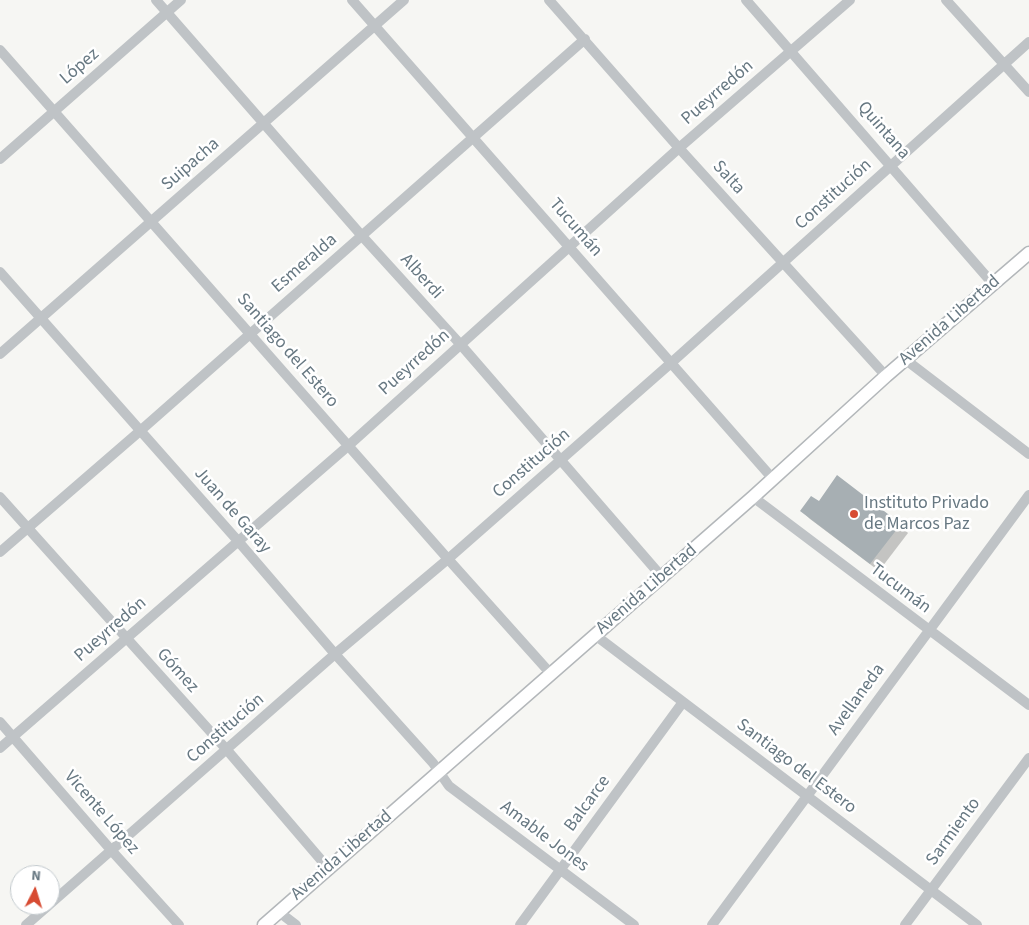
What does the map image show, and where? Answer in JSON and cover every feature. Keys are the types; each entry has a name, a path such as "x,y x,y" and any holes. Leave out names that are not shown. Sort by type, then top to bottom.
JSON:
{"main road":[{"name":"Avenida Libertad","path":"264,925 753,498 886,376 1029,253"}],"street":[{"name":"Alberdi","path":"156,0 362,236 461,345 662,577"},
{"name":"López","path":"0,159 181,0"},
{"name":"Tucumán","path":"352,0 773,479"},
{"name":"Suipacha","path":"0,354 404,0"},
{"name":"Salta","path":"549,0 679,148 886,376"},
{"name":"Quintana","path":"746,0 993,284"},
{"name":"Pueyrredón","path":"0,748 348,446 679,148 850,0"},
{"path":"946,0 1029,92"},
{"name":"Esmeralda","path":"0,552 585,39"},
{"name":"Constitución","path":"60,894 672,363 1029,42"},
{"name":"Santiago del Estero","path":"0,50 551,674"},
{"name":"Juan de Garay","path":"0,272 439,771"},
{"path":"906,360 1029,454"},
{"name":"Avellaneda","path":"712,925 1029,495"},
{"name":"Gómez","path":"0,497 227,750 328,868"},
{"name":"Tucumán","path":"753,498 1029,704"},
{"name":"Santiago del Estero","path":"595,635 977,925"},
{"name":"Balcarce","path":"520,925 683,702"},
{"name":"Vicente López","path":"0,722 179,925"},
{"name":"Sarmiento","path":"905,925 1029,758"},
{"name":"Amable Jones","path":"439,771 449,786 634,925"},
{"path":"279,912 296,925"},
{"name":"Constitución","path":"26,925 37,915"}],"building":[{"path":"837,475 901,524 870,564 800,511 811,496 819,501"}],"place":[{"name":"Instituto Privado de Marcos Paz","path":"854,514"}]}
